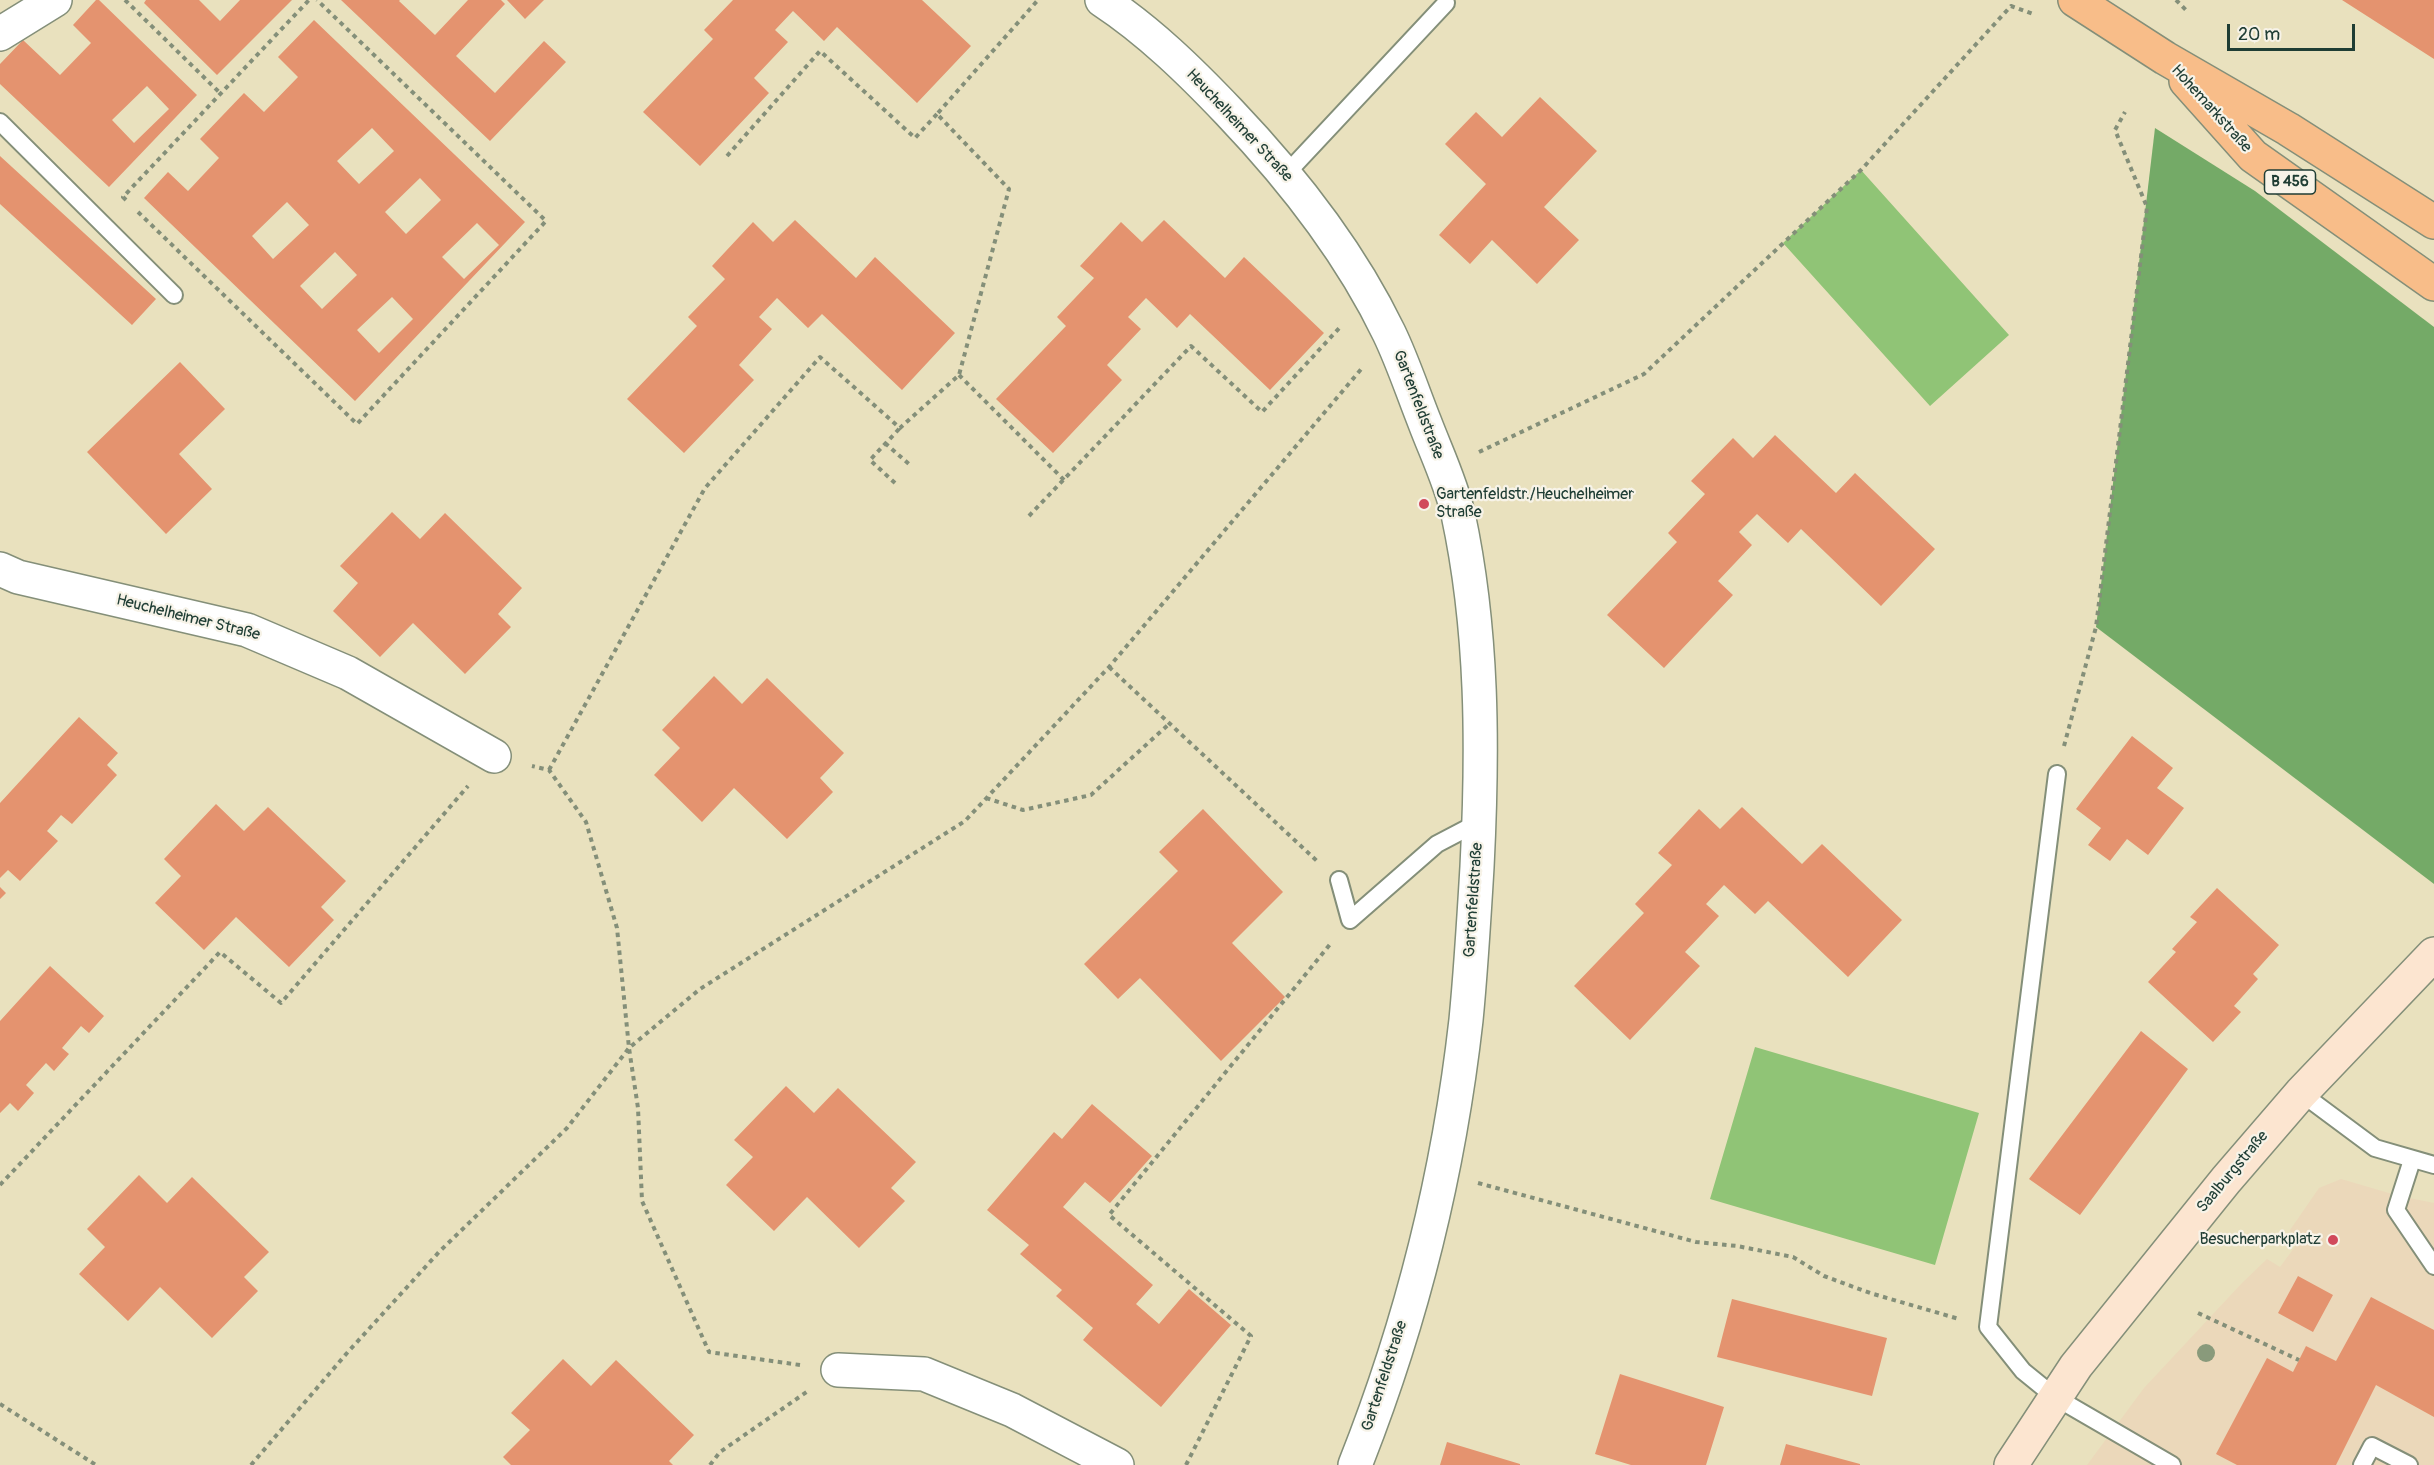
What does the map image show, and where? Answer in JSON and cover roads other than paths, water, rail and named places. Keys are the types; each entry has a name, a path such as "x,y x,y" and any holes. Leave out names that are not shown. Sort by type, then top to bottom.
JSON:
{"main road":[{"name":"Hohemarkstraße","path":"2075,0 2165,58 2288,129 2434,222"},
{"name":"Hohemarkstraße","path":"2165,58 2253,156 2434,284"}],"street":[{"path":"0,34 55,0"},
{"name":"Heuchelheimer Straße","path":"1102,0 1130,18 1201,83 1286,174 1328,229 1390,334"},
{"name":"Gartenfeldstraße","path":"1355,1465 1373,1420 1399,1338 1442,1173 1466,1020 1479,822 1478,657 1473,594 1457,508 1390,334"},
{"name":"Heuchelheimer Straße","path":"0,570 247,630 348,673 494,756"},
{"name":"Saalburgstraße","path":"2011,1465 2076,1366 2142,1282 2301,1093 2434,954"},
{"path":"2407,981 2434,960"},
{"path":"838,1370 924,1374 1012,1410 1117,1465"}],"lane":[{"path":"1286,174 1446,3"},
{"path":"0,122 174,295"},
{"path":"2057,774 1988,1327 2023,1371 2055,1397 2172,1465"},
{"path":"1339,880 1350,920 1437,844 1479,822"},
{"path":"2301,1093 2375,1148 2434,1165"},
{"path":"2412,1160 2396,1210 2434,1266"},
{"path":"2362,1465 2372,1446 2409,1465"}],"place":[{"name":"Gartenfeldstr./Heuchelheimer Straße","path":"1424,504"},
{"name":"Besucherparkplatz","path":"2333,1240"}]}
